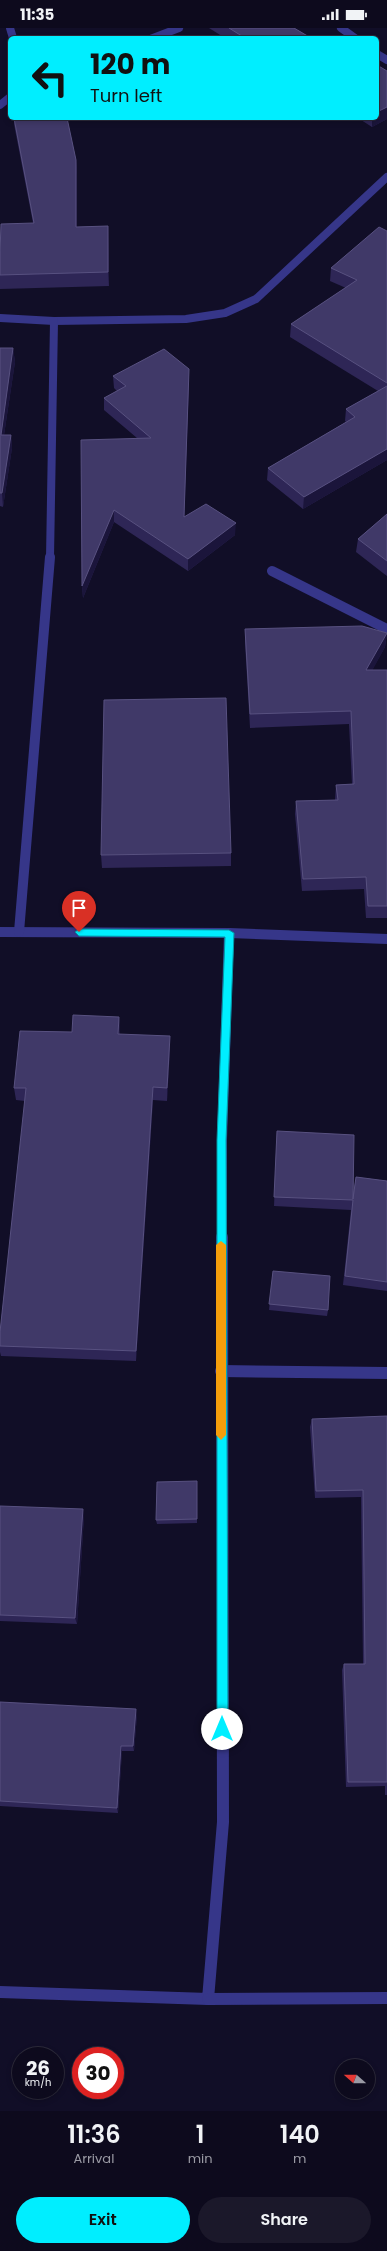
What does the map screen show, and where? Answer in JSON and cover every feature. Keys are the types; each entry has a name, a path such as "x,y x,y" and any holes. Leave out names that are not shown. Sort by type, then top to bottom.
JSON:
{"street":[{"path":"158,36 179,28"},
{"path":"341,28 352,36"},
{"path":"0,105 8,99"},
{"path":"0,318 54,321 186,319 225,313 256,299 327,235 387,177"},
{"path":"19,932 51,548 54,321"},
{"path":"272,571 387,629"},
{"path":"0,932 229,933 387,939"},
{"path":"208,1999 223,1822 221,1371 222,1140 229,933"},
{"path":"221,1371 387,1373"},
{"path":"0,1992 208,1999 387,1998"}],"building":[{"path":"229,28 294,28 308,36 242,36"},
{"path":"379,66 387,71 387,107 379,111"},
{"path":"14,120 67,120 76,160 76,227 108,226 108,272 0,275 1,224 34,223"},
{"path":"379,227 387,231 387,383 291,324 357,280 331,268"},
{"path":"0,348 13,348 1,435 11,435 2,493 0,493"},
{"path":"164,349 189,369 184,517 206,504 236,523 188,559 114,510 82,586 81,440 151,438 104,398 126,386 113,376"},
{"path":"387,386 387,449 304,497 268,468 355,417 346,409"},
{"path":"387,514 387,561 358,539"},
{"path":"362,626 387,633 366,670 387,670 387,906 368,906 366,877 303,879 296,801 338,800 336,785 354,784 351,711 250,714 245,629"},
{"path":"226,698 231,853 101,855 104,700"},
{"path":"73,1015 119,1017 118,1034 170,1036 167,1088 153,1087 136,1351 0,1346 0,1332 26,1088 14,1088 20,1031 72,1032"},
{"path":"277,1131 354,1135 353,1199 356,1177 387,1181 387,1282 345,1276 353,1200 274,1197"},
{"path":"273,1271 330,1276 328,1310 269,1304"},
{"path":"387,1416 387,1782 348,1782 344,1664 365,1664 363,1490 316,1491 312,1419"},
{"path":"197,1481 197,1519 156,1520 157,1482"},
{"path":"0,1506 83,1509 75,1618 0,1615"},
{"path":"0,1702 136,1709 133,1746 121,1746 117,1808 0,1801"}],"slow traffic":[{"path":"221,1245 221,1435"}],"route":[{"path":"79,932 229,933 222,1140 222,1729"}]}
